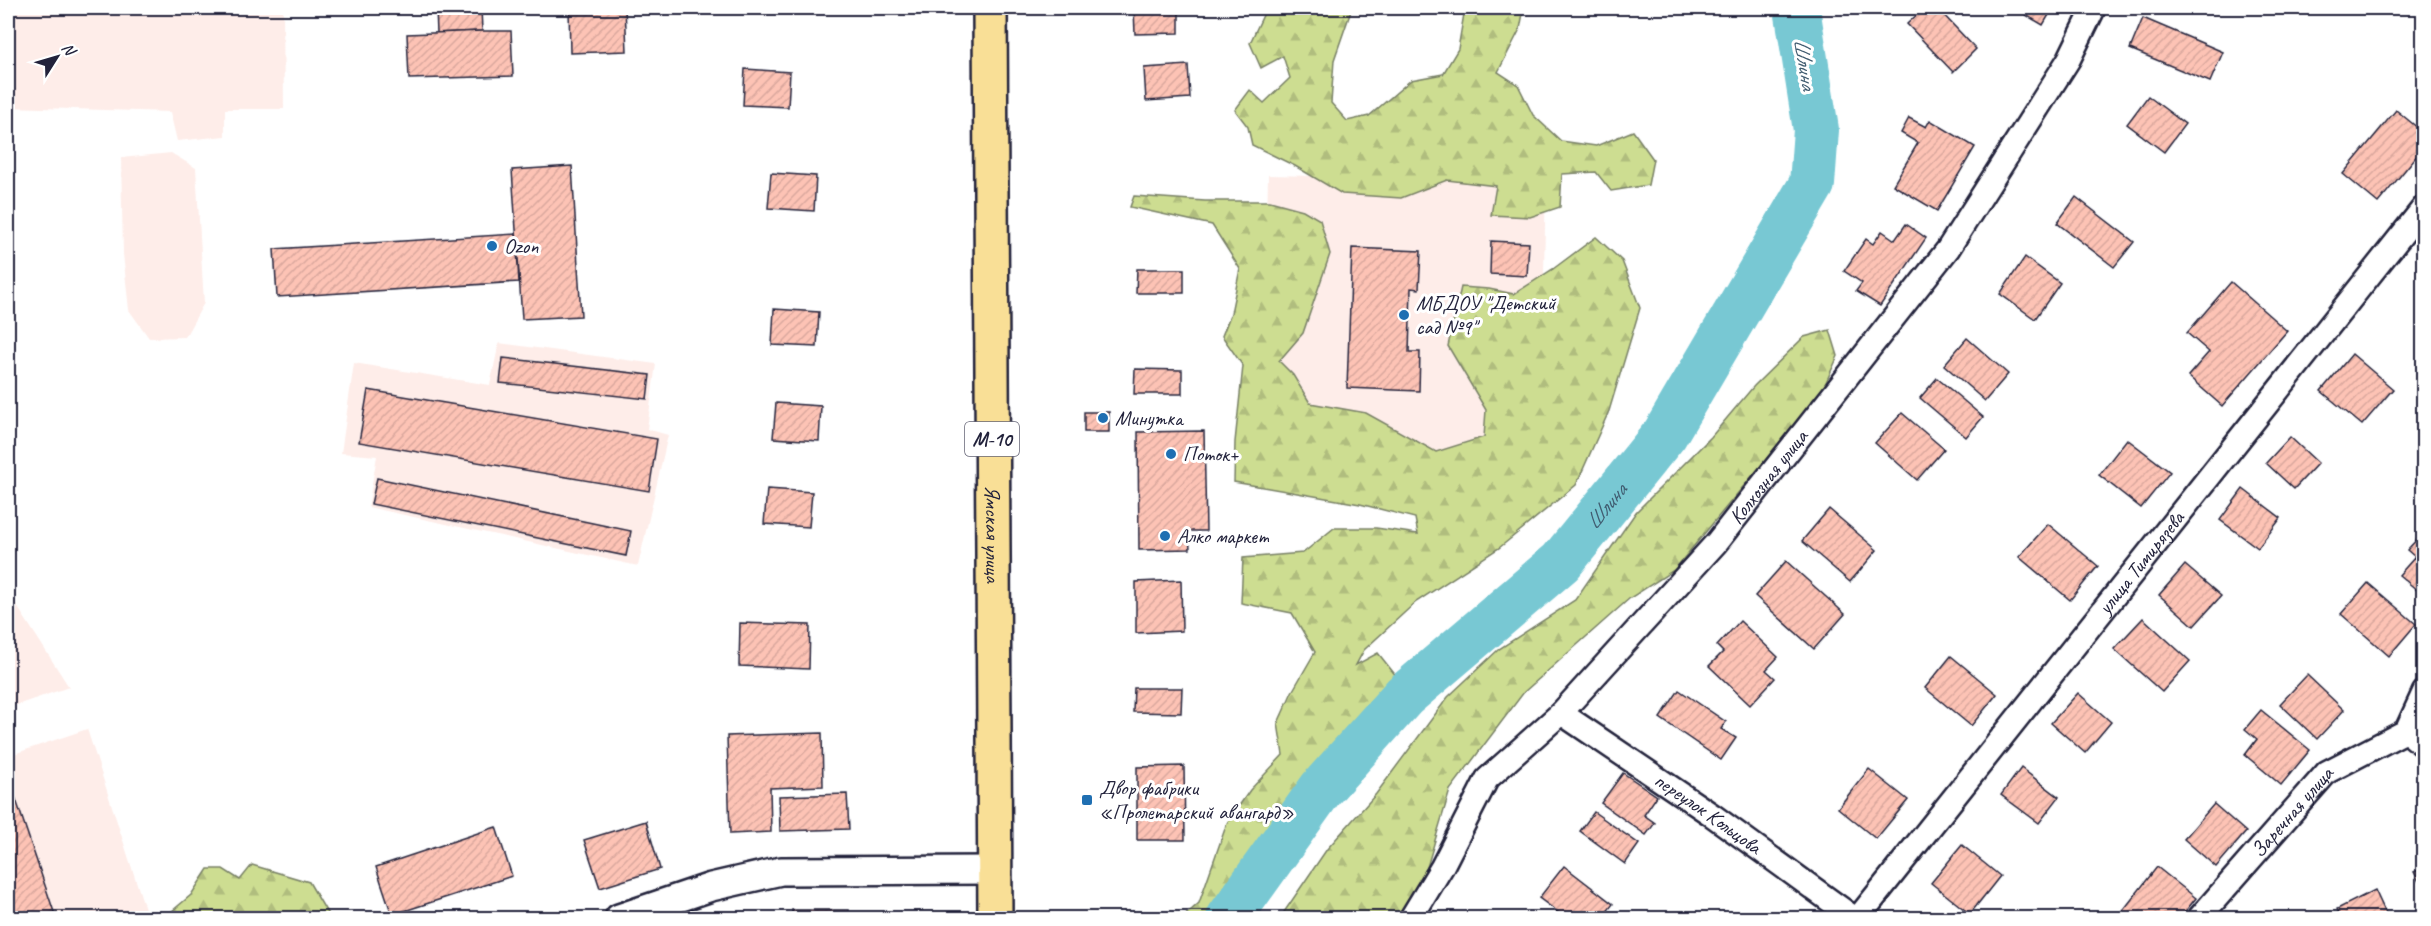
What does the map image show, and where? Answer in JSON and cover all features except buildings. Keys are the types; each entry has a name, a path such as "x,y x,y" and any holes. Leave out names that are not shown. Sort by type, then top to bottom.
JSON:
{"highway":[{"name":"Ямская улица","path":"990,8 995,918"}],"street":[{"name":"Колхозная улица","path":"1411,918 1442,867 1487,778 1561,713 1716,543 1948,249 2069,58 2094,8"},
{"name":"улица Тимирязева","path":"1856,918 2424,207"},
{"path":"2424,692 2406,731 2424,746"},
{"name":"переулок Кольцова","path":"1561,713 1712,815 1856,918"},
{"name":"Заречная улица","path":"2199,918 2327,772 2406,731"},
{"path":"619,918 711,887 781,871 995,870"}],"shaded area":[{"path":"8,8 283,8 284,109 225,109 225,136 177,141 170,112 8,107"},
{"path":"171,153 196,168 204,303 185,337 149,338 129,310 123,254 121,158"},
{"name":"МБДОУ \"Детский сад №9\"","path":"1268,175 1546,181 1540,455 1262,448"},
{"path":"499,343 656,364 647,429 668,435 638,566 368,507 377,456 341,453 354,363 490,385"},
{"path":"8,592 69,687 8,708"},
{"path":"87,729 148,918 8,918 8,756"}],"green space":[{"path":"1238,8 1352,8 1334,60 1331,103 1347,121 1369,116 1411,80 1443,74 1458,49 1465,8 1524,8 1520,29 1498,72 1518,85 1533,115 1561,141 1596,146 1633,131 1653,159 1648,185 1611,191 1596,172 1562,174 1560,207 1530,217 1491,215 1496,186 1447,180 1401,198 1342,194 1295,166 1252,145 1248,127 1235,110 1250,90 1264,103 1290,78 1283,56 1261,68 1250,43 1264,13"},
{"path":"1134,196 1205,201 1270,201 1303,210 1320,220 1330,254 1303,333 1279,361 1293,375 1310,403 1366,413 1436,452 1484,437 1486,410 1448,346 1461,287 1514,294 1596,237 1622,261 1640,308 1609,411 1576,485 1499,548 1416,602 1364,650 1356,665 1378,653 1397,677 1334,751 1269,836 1215,918 1182,918 1199,903 1227,823 1250,790 1283,755 1278,723 1292,692 1315,652 1292,613 1241,603 1243,558 1303,553 1334,528 1376,528 1418,534 1415,518 1360,504 1234,482 1235,442 1243,366 1222,336 1231,313 1240,269 1212,225 1130,207"},
{"path":"1830,330 1838,356 1821,393 1674,570 1630,598 1524,692 1450,790 1422,884 1399,918 1280,918 1327,849 1376,794 1448,697 1499,649 1575,600 1636,512 1711,437 1754,386 1804,337"},
{"path":"252,865 309,882 330,918 168,918 171,912 191,895 208,869 223,869 240,880"}],"waterway":[{"name":"Шлина","path":"1229,918 1321,789 1404,696 1561,562 1665,434 1812,184 1816,130 1797,8"}],"place":[{"name":"Ozon","path":"492,246"},
{"name":"МБДОУ \"Детский сад №9\"","path":"1404,315"},
{"name":"Минутка","path":"1103,418"},
{"name":"Поток+","path":"1171,454"},
{"name":"Алко маркет","path":"1165,536"},
{"name":"Двор фабрики «Пролетарский авангард»","path":"1087,800"}]}
